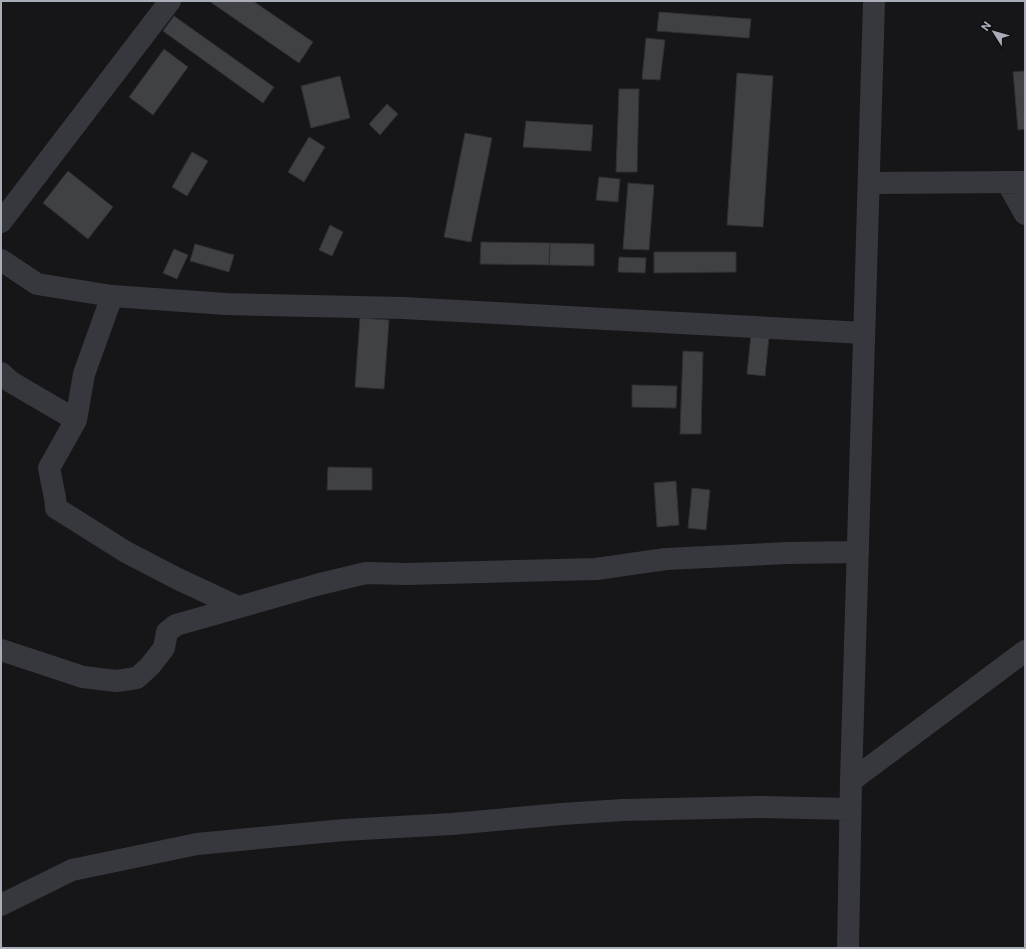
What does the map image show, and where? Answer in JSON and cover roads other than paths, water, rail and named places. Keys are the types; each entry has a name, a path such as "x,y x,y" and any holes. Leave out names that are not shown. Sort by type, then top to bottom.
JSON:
{"street":[{"path":"1,222 170,1"},
{"path":"848,948 850,809 874,1"},
{"path":"868,183 1016,182 1025,214"},
{"path":"1,260 37,284 112,296 226,304 403,308 864,333"},
{"path":"112,296 84,374 76,420 49,468 56,508 126,552 178,579 238,607"},
{"path":"1,374 10,382 76,420"},
{"path":"1,650 83,677 116,681 138,678 150,666 164,648 167,632 176,625 320,584 366,573 407,574 596,569 666,559 787,553 858,552"},
{"path":"851,781 1025,651"},
{"path":"1,905 72,870 197,844 336,831 452,824 616,810 759,807 850,809"}]}
